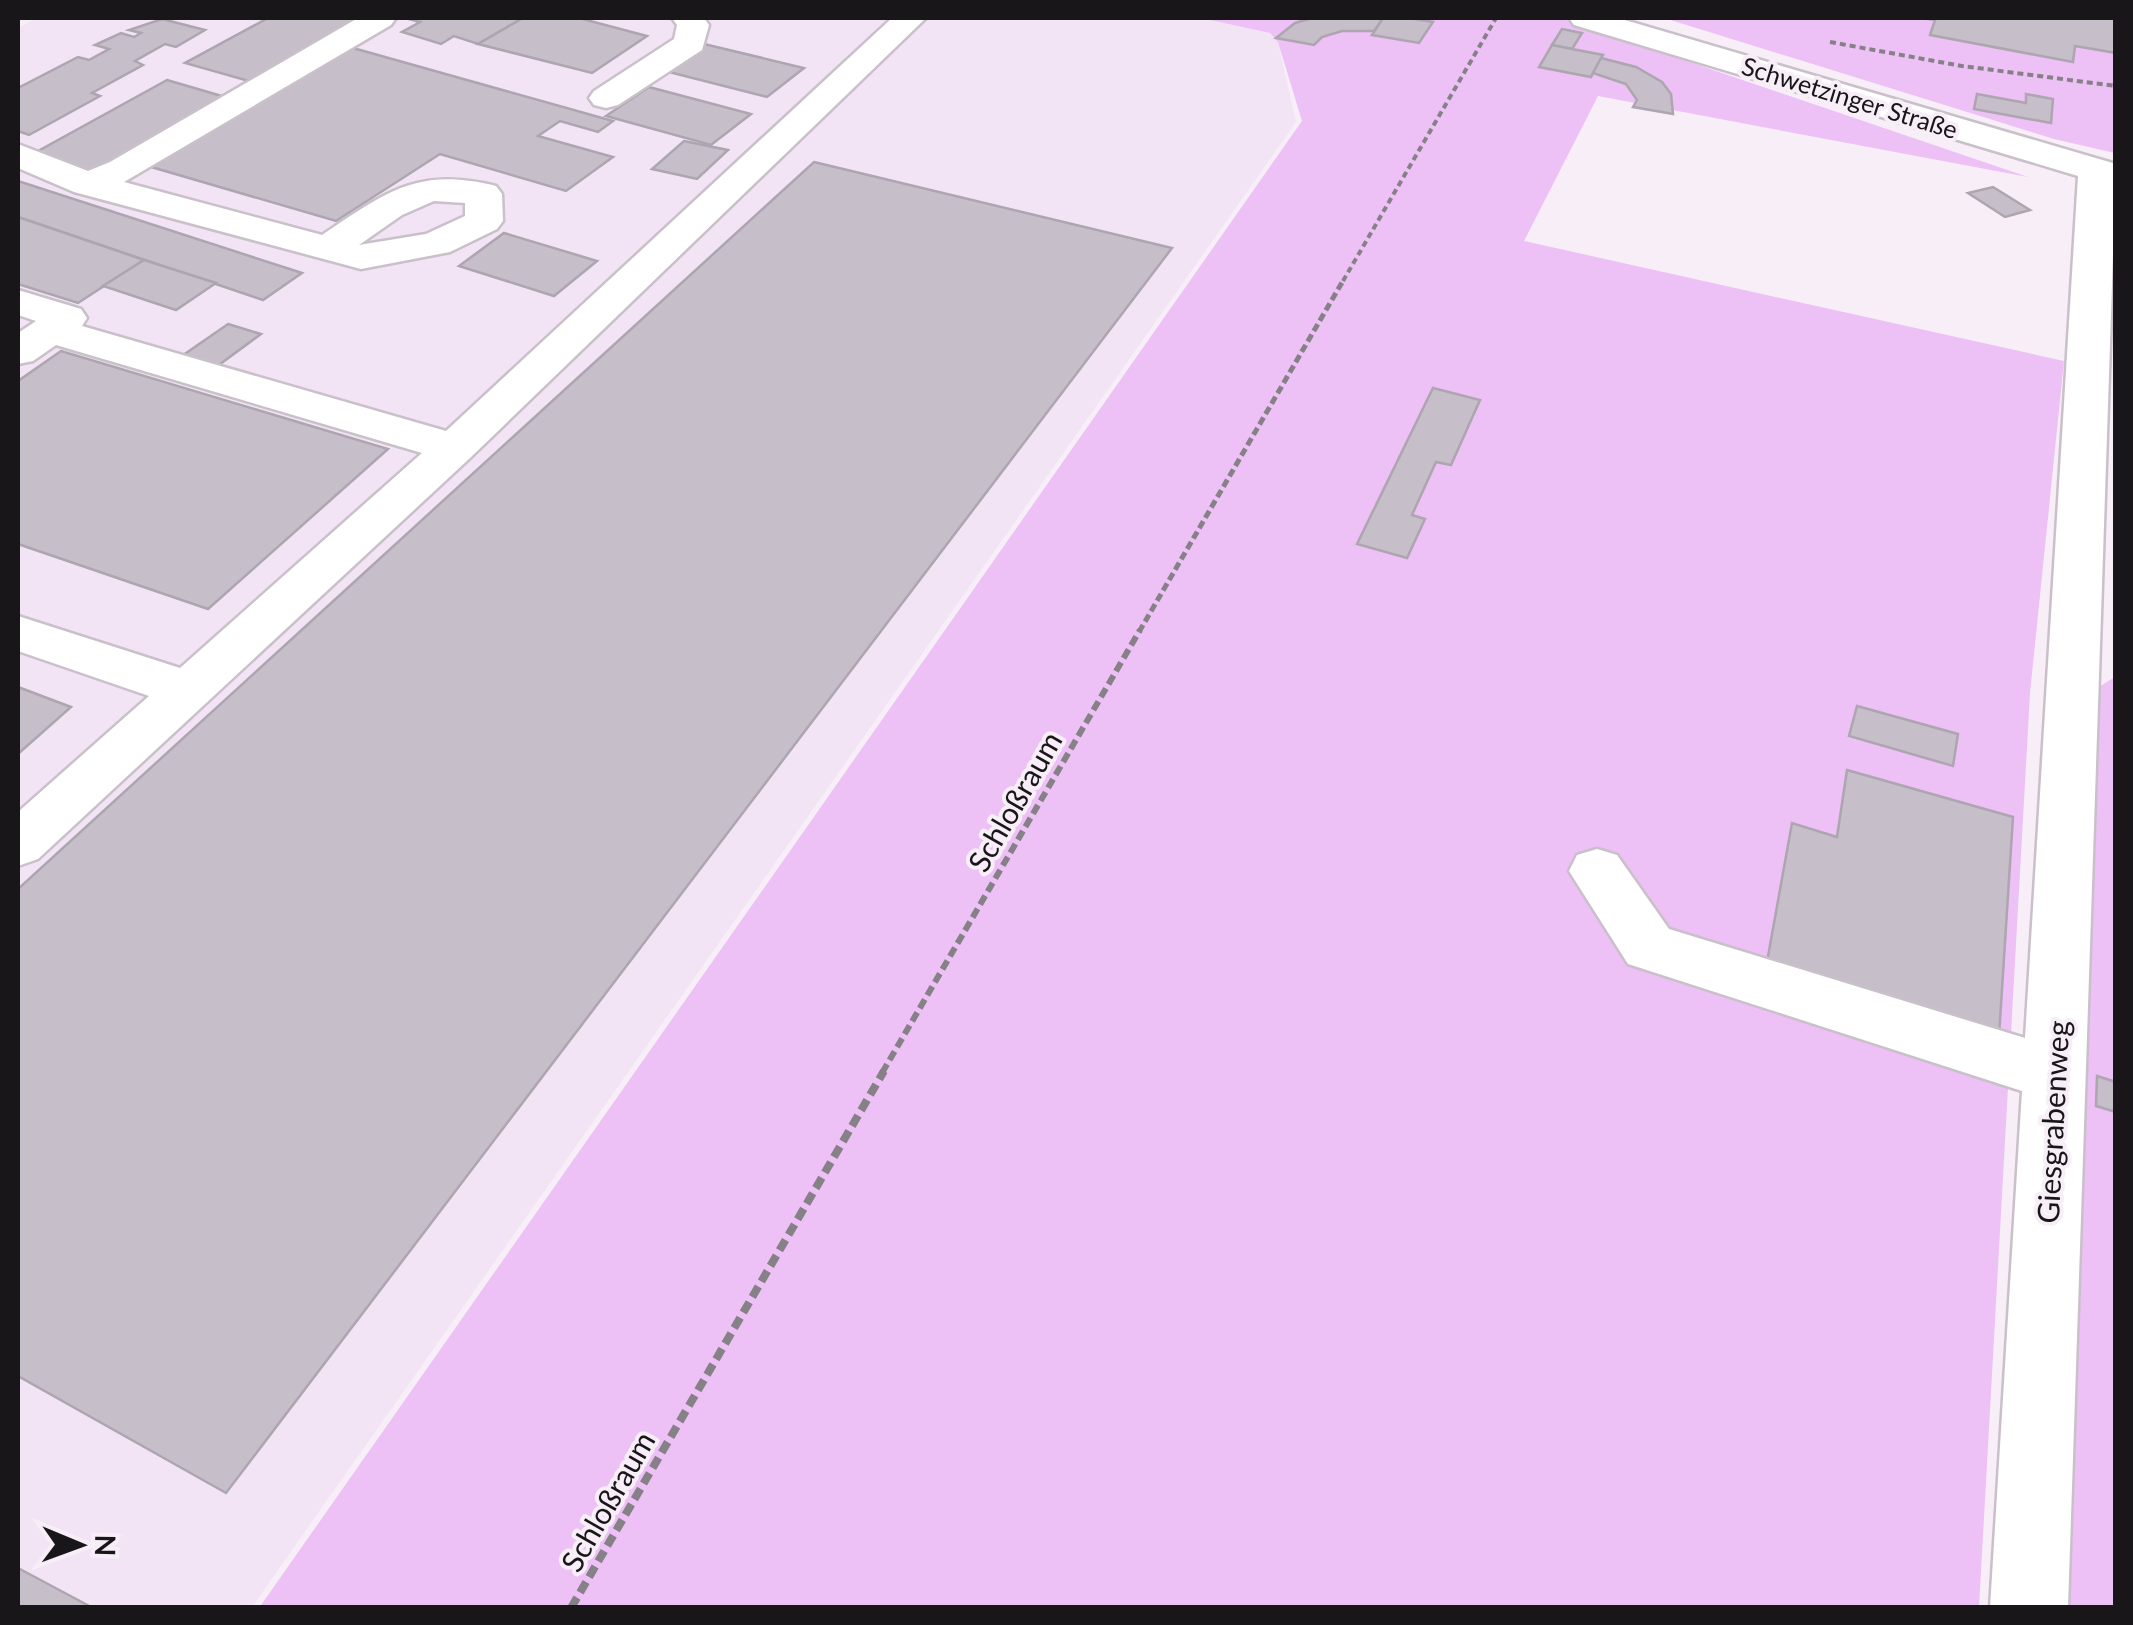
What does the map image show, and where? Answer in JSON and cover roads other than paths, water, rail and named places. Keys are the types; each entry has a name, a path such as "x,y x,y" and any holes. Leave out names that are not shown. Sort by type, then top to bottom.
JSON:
{"street":[{"path":"87,184 123,170 380,18"},
{"path":"606,98 690,43 693,24 688,18"},
{"path":"18,844 454,448 910,18"},
{"name":"Schwetzinger Straße","path":"1585,18 2106,174"},
{"path":"18,155 87,184 328,248"},
{"name":"Giesgrabenweg","path":"2029,1608 2054,1074 2095,638 2106,174"},
{"path":"18,302 67,318 34,341"},
{"path":"34,341 454,448"},
{"path":"18,633 188,690"},
{"path":"1597,872 1649,947 2054,1074"}]}
